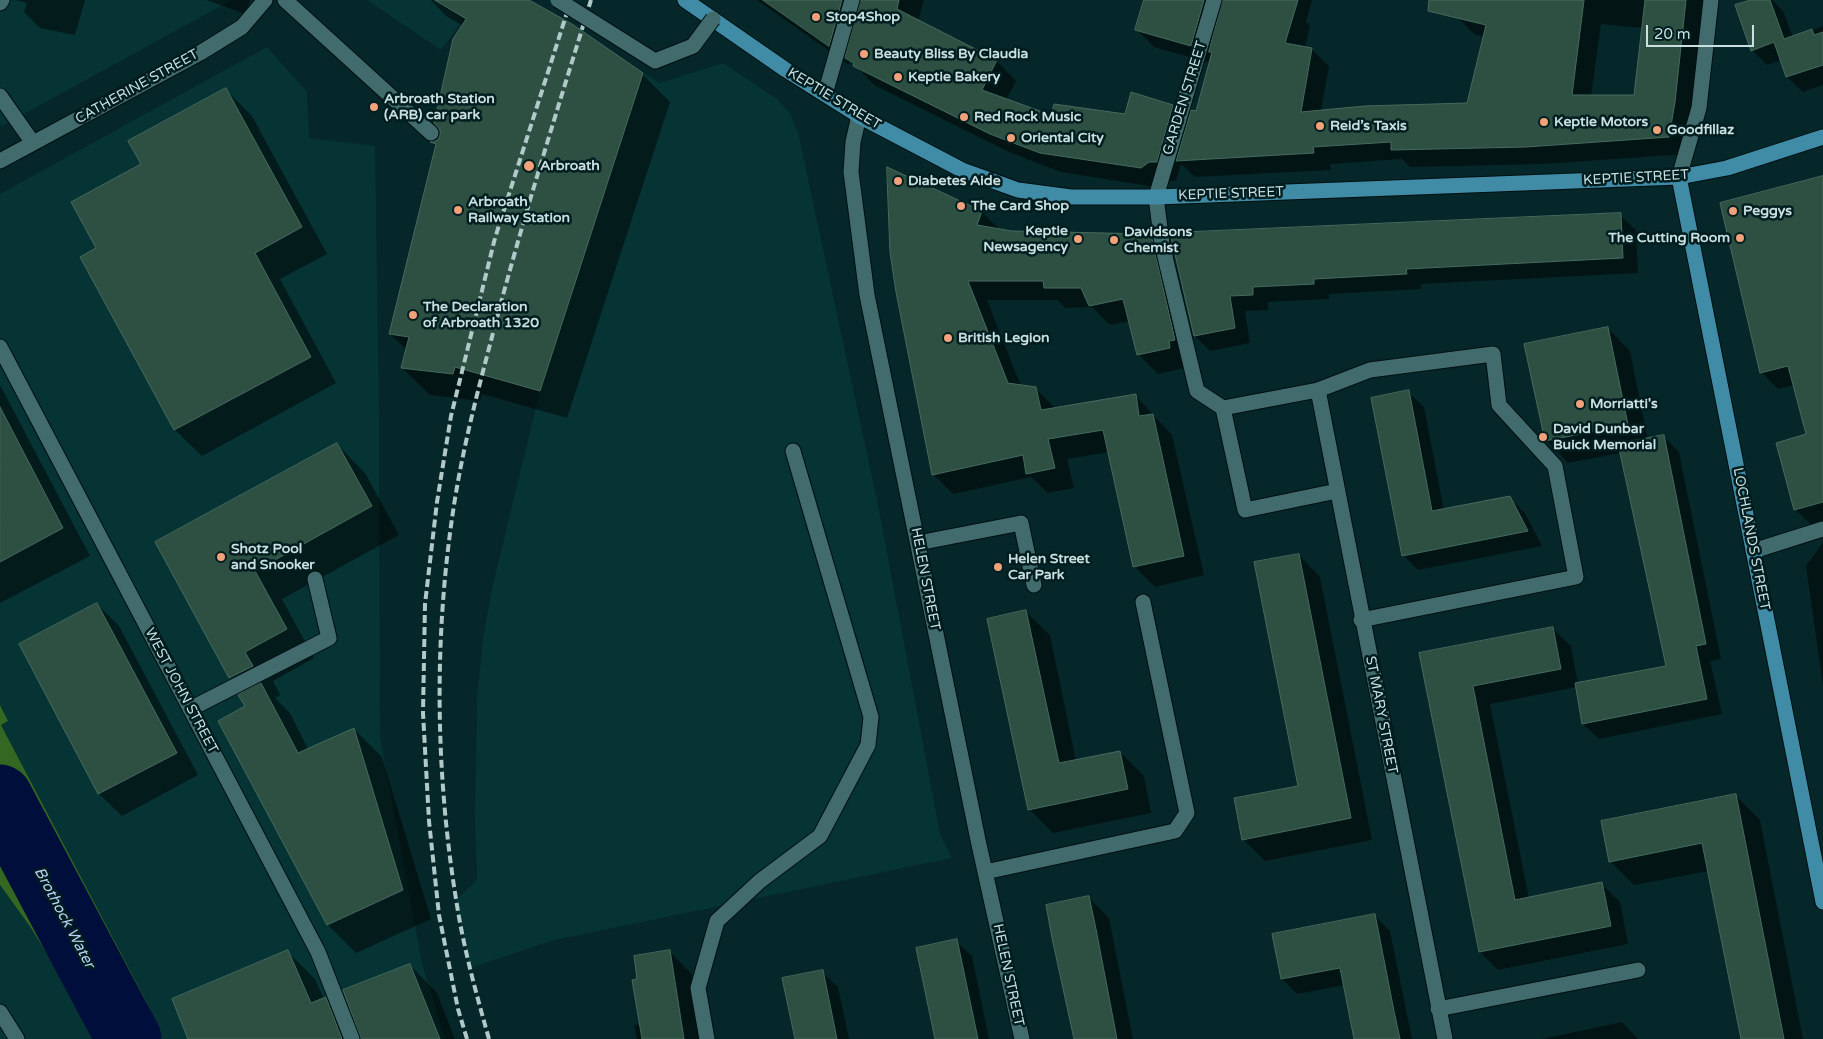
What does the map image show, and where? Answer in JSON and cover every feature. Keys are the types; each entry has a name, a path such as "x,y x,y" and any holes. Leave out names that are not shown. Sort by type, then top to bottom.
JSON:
{"main road":[{"name":"KEPTIE STREET","path":"685,0 786,70 859,116 962,170 1018,190 1071,197 1156,197 1679,177 1727,168 1823,137"},
{"name":"LOCHLANDS STREET","path":"1679,177 1753,551 1819,863 1823,902"}],"street":[{"name":"CATHERINE STREET","path":"0,161 200,53 242,26 265,0"},
{"path":"285,0 431,133"},
{"path":"558,0 655,61 694,46 713,19"},
{"path":"825,94 852,0"},
{"name":"GARDEN STREET","path":"1156,197 1214,0"},
{"path":"1679,177 1699,108 1711,0"},
{"path":"0,96 34,143"},
{"name":"HELEN STREET","path":"859,116 851,172 867,295 985,872 1022,1039"},
{"path":"1156,197 1162,244 1197,391 1223,408 1318,390 1370,370 1493,354 1499,405 1555,466 1576,578 1361,620"},
{"name":"WEST JOHN STREET","path":"0,347 318,952 352,1039"},
{"name":"ST MARY STREET","path":"1318,390 1361,620 1445,1039"},
{"path":"1223,408 1245,510 1337,491"},
{"path":"707,1039 698,988 717,921 760,881 820,836 868,745 871,717 793,451"},
{"path":"918,543 1021,523 1034,585"},
{"path":"1753,551 1823,529"},
{"path":"190,709 329,638 316,579"},
{"path":"985,872 1175,831 1186,813 1143,602"},
{"path":"1438,1009 1638,970"},
{"path":"0,1012 17,1039"}],"shaded area":[{"path":"0,0 235,0 228,2 2,126 0,123"},
{"path":"367,0 477,0 441,50"},
{"path":"267,47 307,92 309,138 375,146 379,414 380,737 422,963 445,1039 162,1039 146,1001 1,725 8,721 0,705 0,194"},
{"path":"723,63 777,99 789,112 798,132 879,510 940,834 952,858 550,941 470,968 456,900 477,880 475,817 477,699 483,638 493,584 540,391 643,73 660,83"},
{"path":"0,885 29,925 56,968 94,1039 0,1039"}],"green space":[{"path":"0,705 8,721 1,725 146,1001 162,1039 94,1039 56,968 29,925 0,885"}],"building":[{"name":"Arbroath Railway Station","path":"435,0 529,0 572,24 643,73 540,391 455,367 453,374 401,368 409,337 389,334 436,144 430,142 438,140 440,135 440,130 434,123 453,39 466,19"},
{"path":"763,0 842,0 829,46"},
{"path":"861,0 899,0 897,9 997,60 982,90 1051,115 1054,104 1125,114 1131,92 1173,105 1157,162 1149,162 1141,168 1040,153 990,134 853,66 854,63 845,58"},
{"path":"1144,0 1204,0 1191,46 1135,30"},
{"path":"1223,0 1298,0 1285,43 1312,48 1301,112 1365,106 1467,103 1486,25 1428,11 1429,0 1584,0 1572,95 1634,95 1645,0 1686,0 1675,102 1669,137 1526,147 1391,150 1391,142 1313,147 1314,153 1176,161 1191,110 1196,111 1212,52 1209,52"},
{"path":"1751,0 1770,0 1784,39 1812,29 1814,35 1823,32 1823,65 1786,77 1774,42 1751,51 1735,5"},
{"path":"226,88 302,227 255,253 311,357 174,430 80,257 96,248 71,202 141,164 128,141"},
{"path":"887,167 982,211 977,225 1012,231 1151,234 1175,340 1169,341 1170,348 1137,355 1123,299 1089,306 1081,288 1044,288 1043,281 968,281 1008,383 1036,387 1041,410 1136,394 1139,416 1153,414 1184,556 1133,567 1103,430 1048,439 1055,468 1026,474 1023,455 932,475 896,292 890,252"},
{"path":"1823,176 1823,502 1794,510 1776,443 1806,434 1788,366 1760,373 1720,203"},
{"path":"1621,213 1623,258 1406,269 1407,274 1314,279 1314,284 1253,287 1253,295 1230,296 1235,328 1194,336 1170,233"},
{"name":"Morriatti's","path":"1608,327 1628,425 1545,441 1524,344"},
{"path":"1409,390 1432,511 1510,496 1528,531 1402,556 1371,398"},
{"path":"0,407 63,528 0,562"},
{"path":"1664,435 1706,644 1696,646 1707,699 1582,724 1575,683 1666,666 1618,444"},
{"name":"Shotz Pool and Snooker","path":"337,443 372,506 255,571 287,629 245,652 253,666 229,678 155,542"},
{"path":"1299,554 1351,818 1242,840 1234,798 1298,786 1254,562"},
{"path":"97,603 177,753 98,794 19,644"},
{"path":"1026,610 1059,763 1120,751 1128,789 1028,810 987,619"},
{"path":"1553,627 1561,669 1473,686 1515,900 1602,882 1611,926 1479,952 1419,653"},
{"path":"261,683 298,753 354,728 403,890 327,925 218,721 245,706 238,695"},
{"path":"1736,794 1784,1039 1741,1039 1702,843 1609,862 1601,821"},
{"path":"1089,896 1117,1039 1074,1039 1052,938 1046,905"},
{"path":"1375,914 1400,1039 1354,1039 1340,968 1281,979 1272,934"},
{"path":"957,939 978,1039 935,1039 916,948"},
{"path":"288,950 311,1003 326,997 342,1039 188,1039 172,999"},
{"path":"670,950 684,1039 642,1039 632,980 637,979 634,956"},
{"path":"410,964 440,1039 361,1039 343,990"},
{"path":"823,970 837,1039 795,1039 782,978"}],"waterway":[{"name":"Brothock Water","path":"0,797 129,1039"}],"railway":[{"path":"467,1039 458,1009 439,915 429,821 423,713 425,604 437,502 451,416 495,238 571,0"},
{"path":"489,1039 462,934 449,850 444,801 441,751 440,652 447,554 462,462 487,354 528,208 591,0"}],"place":[{"name":"Stop4Shop","path":"816,17"},
{"name":"Beauty Bliss By Claudia","path":"864,54"},
{"name":"Keptie Bakery","path":"898,77"},
{"name":"Arbroath Station (ARB) car park","path":"374,107"},
{"name":"Red Rock Music","path":"964,117"},
{"name":"Keptie Motors","path":"1544,122"},
{"name":"Reid’s Taxis","path":"1320,126"},
{"name":"Goodfillaz","path":"1657,130"},
{"name":"Oriental City","path":"1011,138"},
{"name":"Arbroath","path":"529,166"},
{"name":"Diabetes Aide","path":"898,181"},
{"name":"The Card Shop","path":"961,206"},
{"name":"Arbroath Railway Station","path":"458,210"},
{"name":"Peggys","path":"1733,211"},
{"name":"The Cutting Room","path":"1740,238"},
{"name":"Keptie Newsagency","path":"1078,239"},
{"name":"Davidsons Chemist","path":"1114,240"},
{"name":"The Declaration of Arbroath 1320","path":"413,315"},
{"name":"British Legion","path":"948,338"},
{"name":"Morriatti's","path":"1580,404"},
{"name":"David Dunbar Buick Memorial","path":"1543,437"},
{"name":"Shotz Pool and Snooker","path":"221,557"},
{"name":"Helen Street Car Park","path":"998,567"}]}
